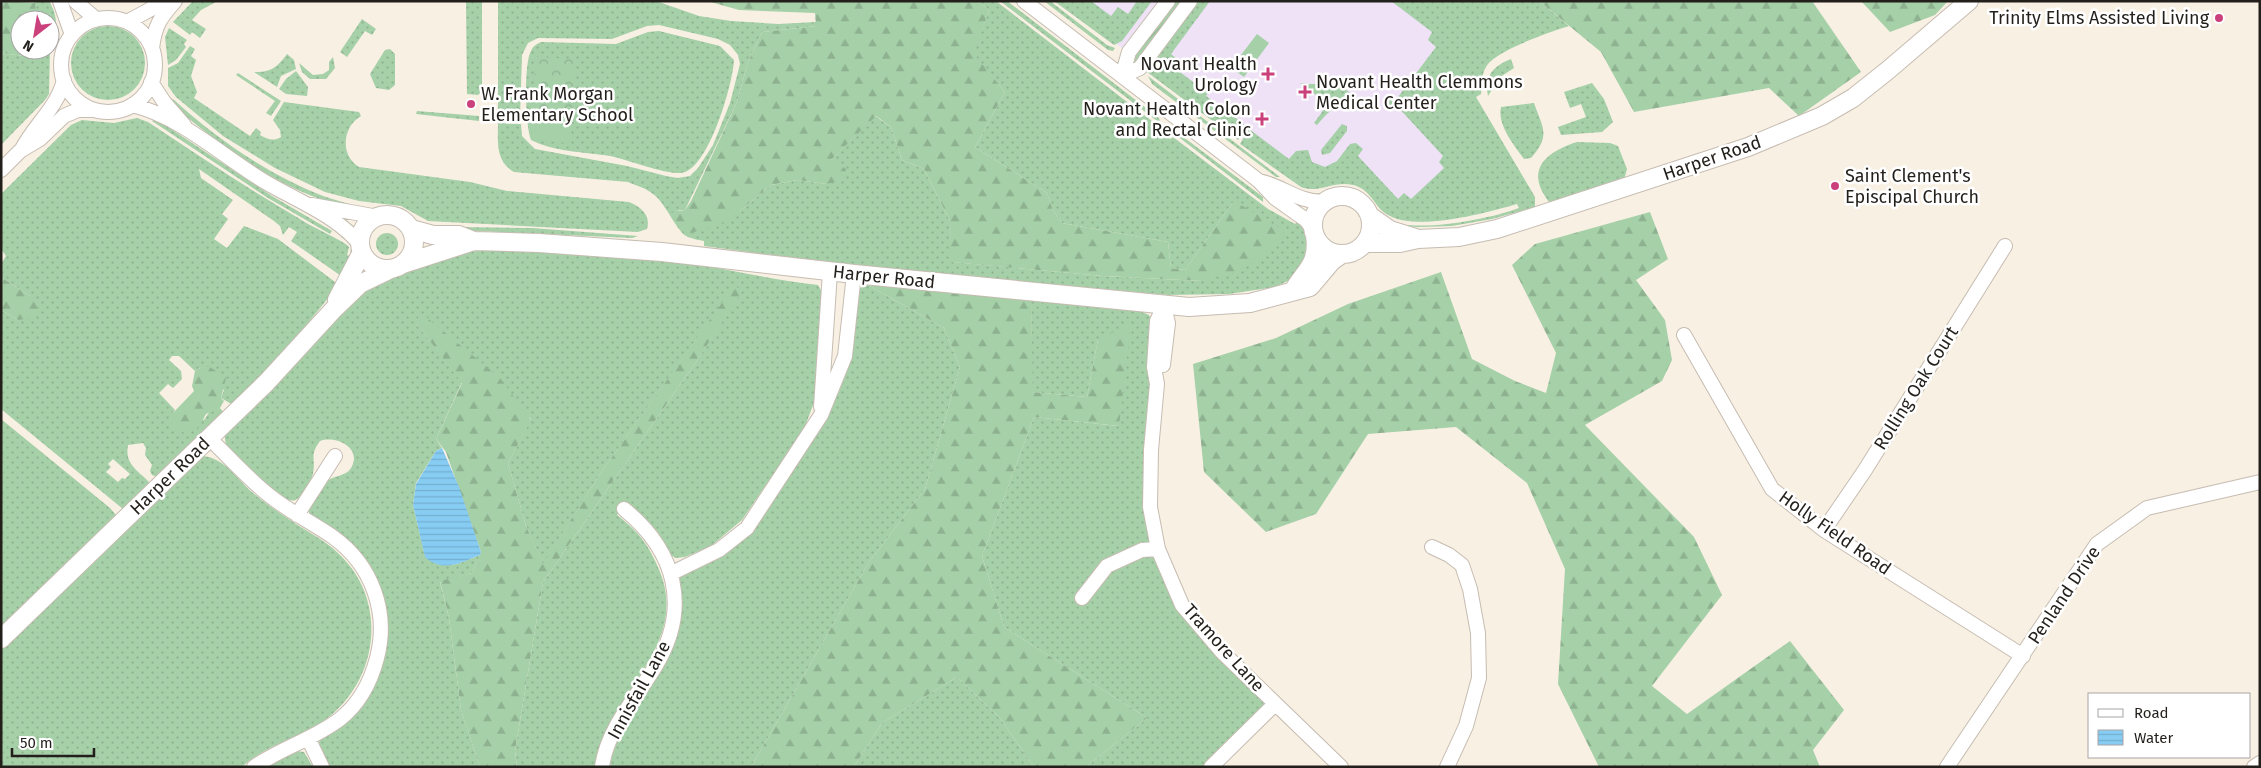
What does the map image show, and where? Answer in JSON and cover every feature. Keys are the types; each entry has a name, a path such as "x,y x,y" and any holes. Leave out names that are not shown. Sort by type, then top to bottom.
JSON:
{"main road":[{"name":"Harper Road","path":"1365,243 1400,244 1418,239 1459,237 1497,229 1748,147 1822,116 1853,98 1969,1"},
{"path":"1293,292 1314,261 1317,249 1315,233 1315,215 1325,202 1342,196 1351,198 1365,208 1370,216 1371,225 1365,243 1359,249 1342,254 1329,250 1318,241 1315,233"},
{"path":"393,216 400,219 410,229 414,244 413,252 397,267 384,269 371,263 361,249 363,232 366,226 378,218 393,216"},
{"name":"Harper Road","path":"1370,216 1390,230 1418,239"},
{"name":"Harper Road","path":"410,229 433,235 459,234 474,241"},
{"name":"Harper Road","path":"1,639 293,356 334,309 360,284 397,267 474,241 608,247 1164,306 1230,306 1271,299 1310,287 1332,261 1342,254"},
{"name":"Harper Road","path":"334,309 361,249"}],"street":[{"path":"60,1 72,34"},
{"path":"74,1 96,19"},
{"path":"127,22 151,9 158,1"},
{"path":"1,170 20,152 40,139 64,116 78,110 108,112 132,105 144,95 154,71 152,48 154,29 160,18 175,1"},
{"path":"1024,1 1259,181 1275,198 1306,220 1315,233"},
{"path":"1122,76 1129,52 1168,1"},
{"path":"1122,76 1140,68 1190,1"},
{"path":"96,110 82,104 71,93 64,80 62,56 72,34 83,25 96,19 112,18 127,22 146,37 152,48"},
{"path":"20,152 32,131 54,106 64,80"},
{"path":"151,82 164,102 189,132"},
{"path":"132,105 155,112 259,178 342,227 354,236 361,249"},
{"path":"1259,181 1275,184 1303,201 1325,202"},
{"path":"302,202 378,218"},
{"name":"Rolling Oak Court","path":"1824,530 2006,246"},
{"path":"821,415 830,272"},
{"path":"672,573 719,550 747,528 821,415 845,356 854,274"},
{"name":"Tramore Lane","path":"1164,306 1157,321 1154,367 1157,384 1151,450 1150,507 1158,549 1182,605 1222,652 1340,767"},
{"path":"825,332 847,334"},
{"name":"Holly Field Road","path":"1684,335 1772,489 1824,530 2023,656"},
{"path":"209,438 256,484 297,515 334,537 359,562 372,585 381,614 378,652 367,686 341,719 308,738 268,757 254,767"},
{"path":"297,515 335,456"},
{"name":"Penland Drive","path":"1947,767 2097,544 2147,508 2260,482"},
{"name":"Innisfail Lane","path":"602,767 616,726 666,648 674,608 672,573 651,535 624,510"},
{"path":"1432,547 1449,555 1462,565 1470,589 1478,633 1479,678 1466,726 1447,767"},
{"path":"1082,598 1107,566 1142,550 1158,549"},
{"path":"1211,767 1276,704"},
{"path":"308,738 322,767"},
{"path":"2254,767 2260,763"}],"shaded area":[{"name":"Novant Health Clemmons Medical Center","path":"1060,1 1424,1 1435,12 1456,160 1424,205 1394,201 1361,186 1339,181 1303,186"}],"green space":[{"path":"1,1 35,3 35,10 10,10 10,54 1,53"},
{"path":"34,1 49,1 53,10 35,10"},
{"path":"193,1 218,1 201,10 192,20 206,29 200,38 192,32 190,35 173,22"},
{"path":"466,1 482,1 482,85 481,92 478,95 467,94"},
{"path":"498,1 656,1 699,16 731,21 778,24 816,22 816,26 762,32 748,62 737,102 685,210 675,211 740,211 771,185 797,180 826,184 831,160 875,116 891,127 902,160 924,169 950,221 952,262 1103,276 1202,281 1234,201 1185,270 1171,268 1168,242 1062,223 1053,210 1047,193 975,147 1005,92 973,54 989,10 977,1 996,1 1161,128 1160,131 1170,139 1173,137 1268,209 1295,224 1299,219 1303,222 1313,249 1292,279 1275,287 1229,294 1168,295 950,275 704,246 704,241 690,238 679,230 663,204 653,194 628,182 514,172 508,168 501,157 498,144 498,123 521,124 522,136 535,149 627,166 666,176 678,178 690,176 698,168 713,145 730,103 740,64 738,55 730,45 718,39 659,25 647,26 612,39 538,38 528,43 522,55 520,116 498,116"},
{"path":"707,1 977,1 989,10 974,54 1005,92 975,147 1047,193 1053,210 1062,223 1168,242 1171,268 1185,270 1234,201 1285,231 1262,259 1234,273 1202,281 1103,276 951,262 950,221 924,169 902,160 891,127 876,116 831,160 846,169 844,180 826,184 797,180 771,185 740,211 717,226 686,234 670,213 685,210 691,201 737,102 748,62 762,32 816,26 815,13 739,10"},
{"path":"1000,1 1007,1 1019,10 1159,118 1161,124"},
{"path":"1044,1 1050,1 1107,45 1115,48 1113,51 1108,50"},
{"path":"1054,1 1091,1 1111,16 1118,7 1128,14 1137,1 1152,1 1122,41 1114,45"},
{"path":"1176,1 1183,1 1138,62 1135,62 1134,56"},
{"path":"1194,1 1210,1 1171,54 1177,59 1173,67 1208,93 1206,96 1248,127 1238,140 1147,72"},
{"path":"1391,1 1539,1 1569,26 1523,43 1491,61 1483,73 1481,94 1476,97 1535,197 1535,207 1492,219 1452,226 1419,227 1399,226 1391,221 1417,226 1435,225 1473,220 1519,208 1517,204 1471,216 1435,221 1418,222 1403,220 1385,213 1360,187 1339,184 1314,189 1301,187 1240,144 1249,129 1289,159 1296,151 1308,150 1312,162 1325,167 1337,161 1350,144 1356,143 1363,149 1358,156 1398,199 1404,193 1411,199 1444,168 1439,162 1443,156 1397,106 1390,111 1384,102 1387,97 1395,101 1436,47 1428,40 1432,32"},
{"path":"1539,1 1812,1 1861,72 1799,116 1769,88 1634,112 1601,52"},
{"path":"1861,1 1948,1 1935,15 1890,32"},
{"path":"362,19 376,29 372,35 365,31 347,57 340,52"},
{"path":"108,26 122,29 134,37 142,49 145,63 142,77 134,89 122,97 108,100 94,97 82,89 74,77 71,63 74,49 82,37 94,29"},
{"path":"169,28 187,40 184,44 186,47 176,60 168,65 165,37"},
{"path":"659,31 720,46 734,60 729,88 717,125 701,158 691,169 681,173 674,173 610,156 550,147 531,140 527,122 526,83 528,60 534,46 541,42 616,44 648,32"},
{"path":"1257,34 1269,43 1244,77 1231,68"},
{"path":"190,46 195,49 191,56 196,60 191,76 197,92 194,98 250,136 256,128 261,132 260,135 268,139 273,140 281,137 280,130 273,120 284,102 359,112 361,116 350,127 347,134 346,149 353,162 359,167 470,182 507,191 629,202 644,212 648,220 647,229 638,232 428,221 401,206 359,201 325,192 275,168 223,136 176,97 168,86 168,68 178,63"},
{"path":"390,49 395,54 395,85 389,90 376,88 370,74 385,50"},
{"path":"1,53 10,54 10,60 50,60 49,94 1,145"},
{"path":"287,54 294,60 296,69 281,76 277,87 254,72 264,72 272,69"},
{"path":"333,57 335,68 326,79 310,79 302,72 299,63 313,75 323,74 329,70 329,62"},
{"path":"536,57 576,59 572,115 532,113"},
{"path":"1511,59 1514,68 1500,77 1488,96 1487,83 1491,73 1499,65"},
{"path":"296,71 308,87 307,96 286,94 279,89 286,79"},
{"path":"238,73 281,101 271,116 266,113 275,101 236,75"},
{"path":"1148,76 1280,177 1276,177 1152,84"},
{"path":"1332,79 1354,96 1346,106 1333,109 1317,125 1314,123 1328,104 1300,83 1320,84"},
{"path":"1592,83 1604,99 1613,122 1602,132 1561,135 1558,127 1586,117 1581,104 1570,108 1564,92"},
{"path":"173,99 207,128 263,166 302,187 349,204 348,207 323,200 275,179 209,135 169,102"},
{"path":"1534,103 1542,126 1543,137 1531,158 1524,159 1504,128 1500,114 1501,107"},
{"path":"417,111 479,116 479,121 416,114"},
{"path":"533,116 571,120 569,143 531,140"},
{"path":"137,118 148,122 261,196 349,247 347,255 350,256 351,247 347,240 341,237 342,233 355,247 344,278 291,241 297,232 289,227 283,235 280,226 274,221 199,169 201,178 233,200 222,214 228,219 214,239 227,248 244,226 278,239 339,285 275,363 233,405 221,398 224,390 200,368 195,371 179,356 172,356 169,360 181,371 182,379 173,388 168,384 159,393 175,410 172,414 204,420 210,411 220,408 225,414 160,478 152,475 150,471 152,465 145,455 146,448 143,443 128,445 127,452 134,468 152,485 127,509 123,509 1,409 1,310 18,320 30,296 1,277 1,264 6,256 1,249 1,194 71,125 82,120 114,123","holes":["113,459 130,474 118,482 106,472 111,467 108,464"]},
{"path":"156,119 272,196 332,231 330,234 268,198 152,121"},
{"path":"1342,124 1347,126 1347,131 1330,153 1322,155 1321,150"},
{"path":"1176,135 1182,136 1263,197 1263,202"},
{"path":"1577,142 1610,143 1618,146 1627,169 1624,180 1552,203 1549,202 1538,181 1542,164 1556,151"},
{"path":"1350,188 1365,196 1383,218 1377,214 1363,197 1352,191 1337,190 1320,196 1310,194"},
{"path":"1650,212 1668,259 1636,280 1665,320 1672,360 1662,381 1585,425 1694,537 1722,595 1652,686 1687,714 1790,641 1844,710 1813,750 1820,767 1599,767 1558,684 1565,569 1527,483 1456,427 1368,434 1316,514 1266,532 1204,472 1193,364 1276,338 1348,304 1441,272 1472,359 1515,381 1546,393 1556,353 1512,265 1535,244"},
{"path":"456,227 532,228 638,236 632,238 454,230"},
{"path":"387,233 395,236 398,244 395,252 387,255 379,252 376,244 379,236"},
{"path":"500,249 626,256 702,265 774,279 818,285 822,292 822,316 815,400 804,429 742,520 711,546 685,557 675,558 670,554 657,531 625,504 617,515 643,540 652,554 660,572 666,594 666,616 661,636 641,674 606,730 595,767 517,767 515,751 543,582 698,359 742,290 734,287 600,474 543,565 526,526 508,463 531,419 416,323 462,382 436,439 442,448 436,451 416,483 413,505 425,556 438,564 452,565 480,555 472,573 440,582 449,618 461,710 480,767 329,767 321,753 319,741 369,693 382,599 310,515 308,509 328,480 349,471 354,461 353,454 351,449 340,442 333,440 320,441 314,454 314,468 309,483 297,499 291,500 271,491 239,462 227,447 224,432 315,344 367,285 455,253"},
{"path":"1,277 30,296 39,309 31,318 18,320 1,310"},
{"path":"868,285 944,328 960,367 925,489 869,562 751,767 610,767 623,726 657,675 680,576 718,557 751,532 808,447 827,416 842,383 852,349 857,295 860,288"},
{"path":"868,285 952,289 1031,299 1033,392 1087,397 1098,339 1131,324 1119,426 1034,417 982,556 1004,627 1147,718 1086,767 1034,767 1000,718 957,677 882,723 854,767 751,767 869,562 925,489 960,367 944,328"},
{"path":"734,286 743,290 698,359 543,582 515,751 517,767 480,767 461,710 449,618 440,581 472,573 481,552 446,452 436,439 462,383 416,323 420,312 500,378 531,420 508,463 526,526 543,564 600,474"},
{"path":"1031,299 1140,311 1149,315 1152,321 1146,514 1154,557 1163,578 1261,697 1264,704 1262,711 1207,767 1086,767 1147,718 1004,627 982,556 1034,417 1118,426 1098,339 1087,397 1032,392"},
{"path":"202,367 210,367 226,378 221,398 224,401 220,408 206,414 198,429 179,433 171,423 172,414 194,391 192,386 195,371"},
{"path":"1,419 110,508 116,515 116,520 1,631"},
{"path":"202,456 224,465 263,501 332,547 357,576 366,597 371,620 371,642 366,664 356,685 343,704 325,720 261,753 242,767 1,767 1,644"},
{"path":"957,677 1000,718 1034,767 854,767 882,723"},
{"path":"297,751 304,752 313,767 265,767"}],"water":[{"path":"442,448 459,487 481,552 480,555 466,561 445,566 438,565 425,557 413,505 416,484 436,451"}],"place":[{"name":"Trinity Elms Assisted Living","path":"2219,18"},
{"name":"Novant Health Urology","path":"1268,74"},
{"name":"Novant Health Clemmons Medical Center","path":"1305,92"},
{"name":"W. Frank Morgan Elementary School","path":"471,104"},
{"name":"Novant Health Colon and Rectal Clinic","path":"1262,119"},
{"name":"Saint Clement's Episcipal Church","path":"1835,186"}]}
